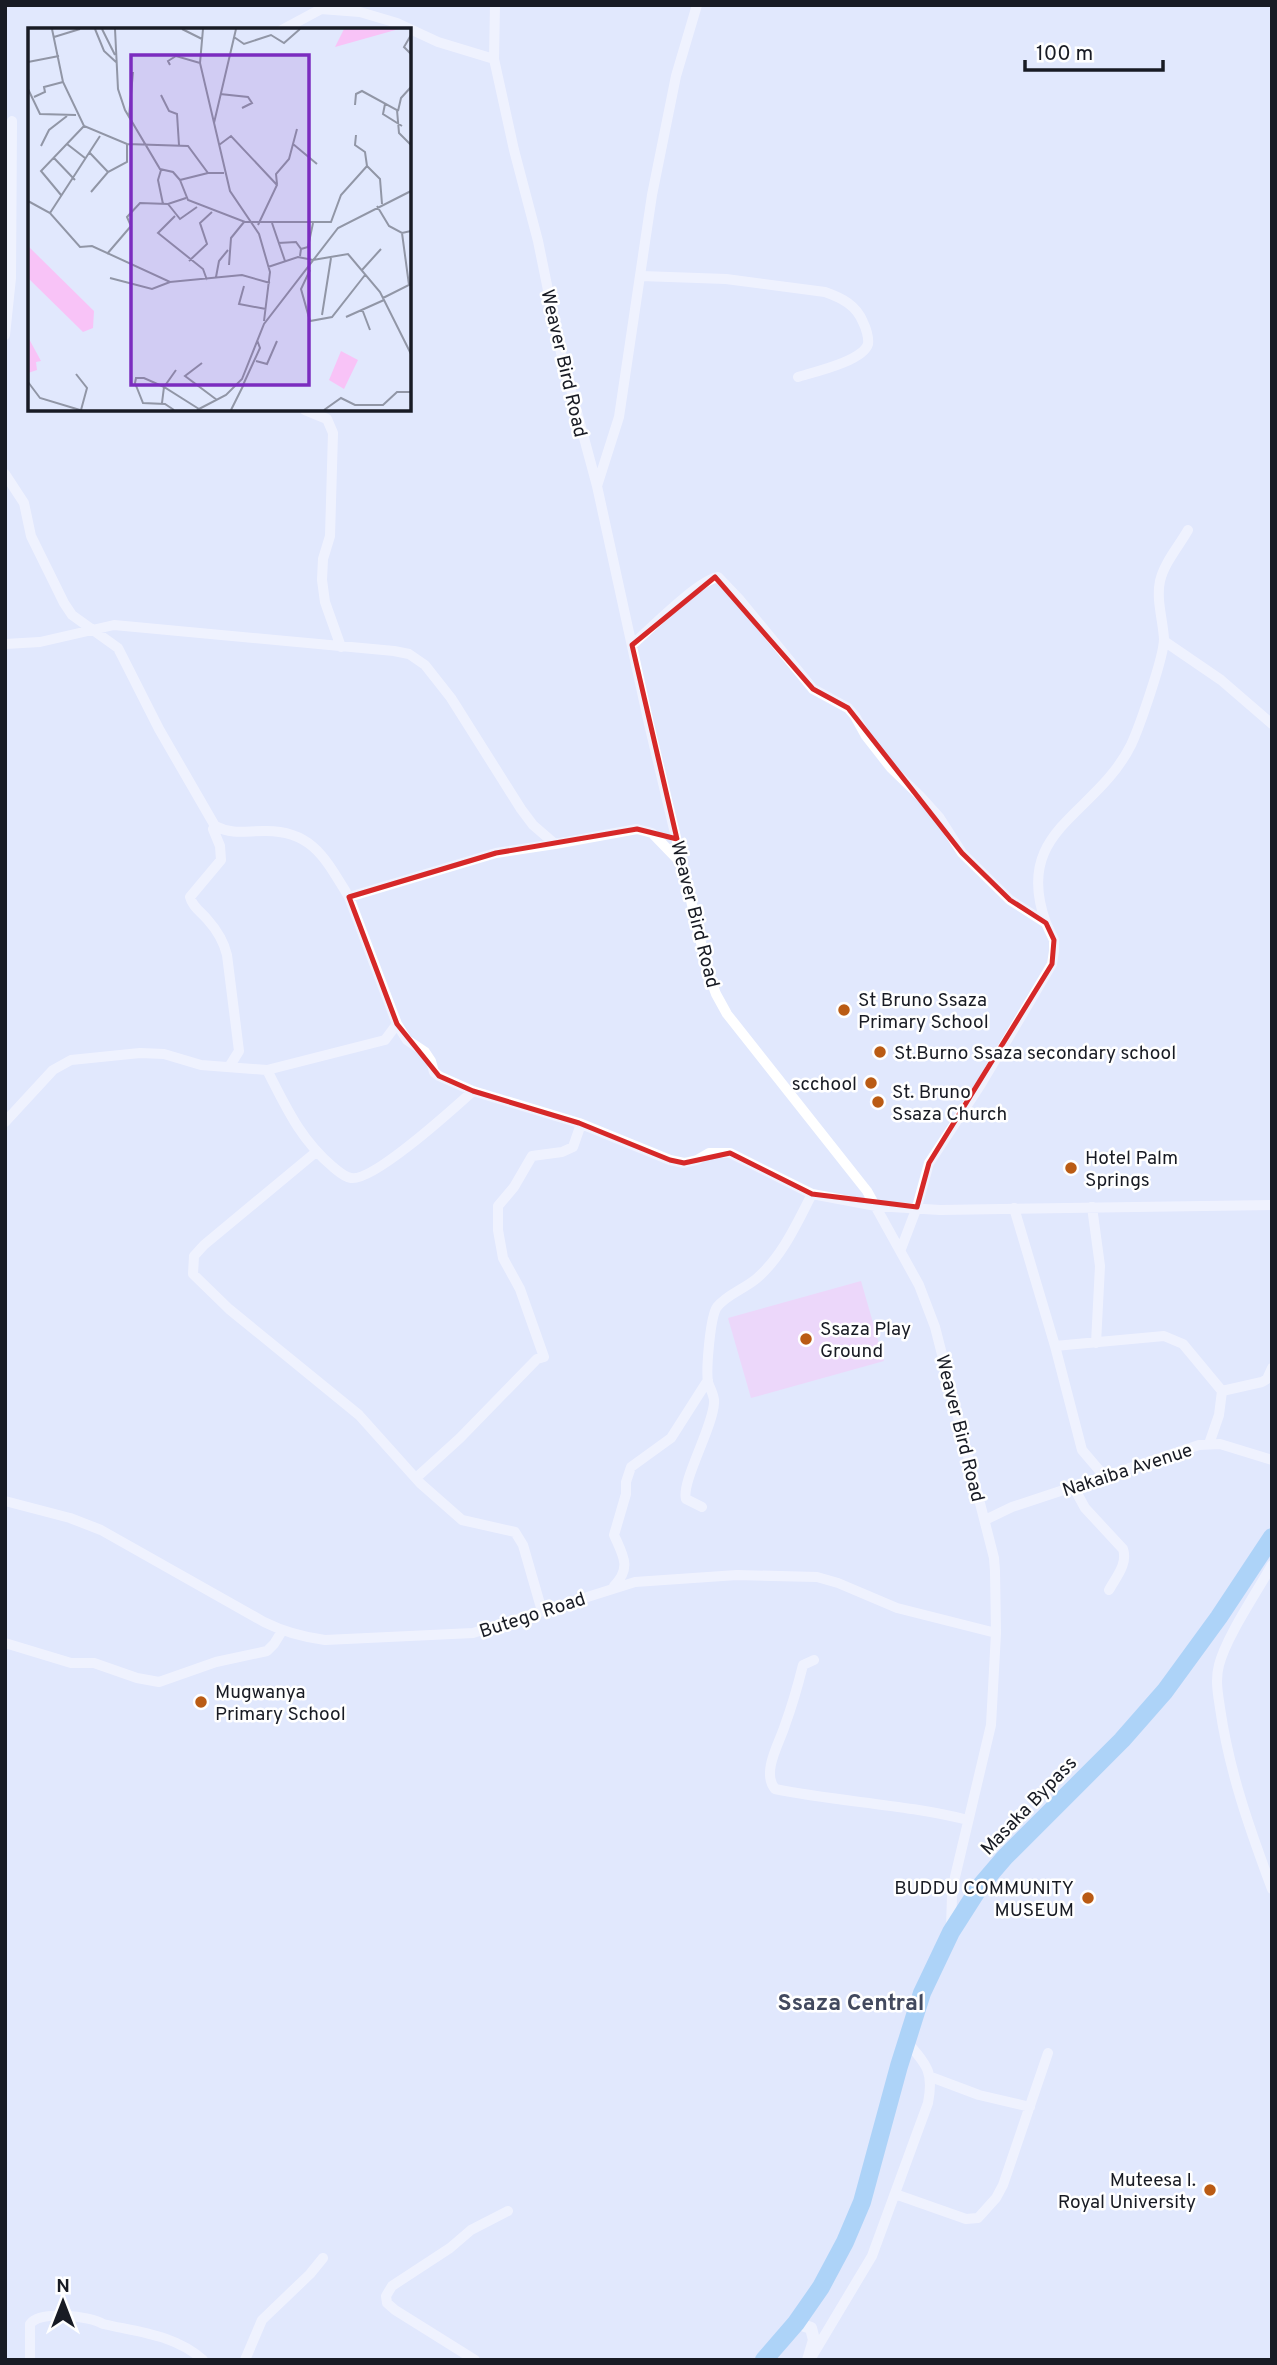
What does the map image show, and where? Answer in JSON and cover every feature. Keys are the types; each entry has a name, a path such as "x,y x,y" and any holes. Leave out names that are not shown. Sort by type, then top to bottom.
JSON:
{"highway":[{"name":"Masaka Bypass","path":"764,2360 796,2323 821,2287 845,2242 862,2202 922,1993 951,1932 981,1885 1005,1857 1122,1740 1165,1691 1271,1540"}],"street":[{"name":"Weaver Bird Road","path":"495,5 494,59 514,150 538,242 560,349 597,486 708,972 716,994 740,1031 867,1191 919,1285 935,1327 994,1558 996,1633 991,1726 952,1895 951,1932"},
{"path":"597,486 619,417 652,195 673,89 697,5"},
{"path":"286,28 321,9 360,12 408,28"},
{"path":"411,29 494,59"},
{"path":"5,335 11,278 12,121"},
{"path":"641,276 726,279 825,292 841,298 861,317 868,344 862,353 852,359 798,377"},
{"path":"307,411 327,419 333,433 330,536 323,559 322,580 325,602 341,647"},
{"path":"5,474 24,503 31,536 64,603 72,615 118,648 208,817 215,826 230,833 282,832 299,836 316,847 349,897 397,1024 407,1040 425,1052 431,1061 432,1069 439,1076 473,1091 581,1124 670,1160 684,1163 709,1153 730,1153 812,1194 876,1206 940,1210 1272,1205"},
{"path":"901,1249 918,1207 929,1163 936,1149 981,1084 1052,964 1054,940 1038,901 1039,865 1043,850 1055,833 1106,783 1131,745 1164,641 1159,612 1159,584 1166,566 1188,530"},
{"path":"632,645 686,598 711,579 718,577 813,689 848,708 891,768 921,797 962,853 1010,900 1046,923"},
{"path":"5,644 40,642 114,625 410,654 425,666 451,698 533,825 555,844"},
{"path":"1164,641 1221,680 1272,724"},
{"path":"215,826 213,829 222,860 190,897 191,903 210,922 225,947 233,990 239,1051 251,1069"},
{"path":"349,897 496,853 637,829 652,833 684,866"},
{"path":"385,1040 397,1024"},
{"path":"5,1122 53,1070 71,1060 140,1053 164,1054 201,1065 267,1070 385,1040 407,1040"},
{"path":"229,1067 239,1051"},
{"path":"267,1070 307,1143 350,1178 376,1169 425,1133 473,1091"},
{"path":"416,1478 460,1438 537,1359 544,1357 520,1289 503,1258 498,1230 498,1206 514,1187 531,1156 562,1152 573,1147 581,1124"},
{"path":"316,1152 204,1245 194,1256 193,1274 229,1309 359,1415 416,1478 462,1520 515,1532 520,1537 526,1554 542,1611"},
{"path":"702,1507 686,1499 684,1493 702,1448 715,1402 708,1380 712,1324 717,1307 757,1279 771,1264 788,1240 812,1194"},
{"path":"1093,1207 1100,1266 1096,1343"},
{"path":"1014,1208 1055,1346 1082,1450 1105,1476"},
{"path":"1055,1346 1164,1336 1183,1344 1222,1391 1219,1415 1209,1444"},
{"path":"1222,1391 1262,1382 1267,1379 1272,1368"},
{"path":"612,1588 622,1578 625,1560 614,1535 631,1467 671,1438 708,1380"},
{"name":"Nakaiba Avenue","path":"985,1520 1012,1507 1073,1486 1209,1444 1220,1444 1272,1460"},
{"path":"1073,1486 1085,1508 1123,1549 1125,1562 1109,1590"},
{"name":"Butego Road","path":"5,1502 70,1518 101,1530 282,1631 324,1640 473,1633 635,1582 737,1575 817,1577 897,1608 996,1633"},
{"path":"1272,1565 1226,1649 1219,1664 1217,1679 1225,1742 1250,1830 1272,1889"},
{"path":"5,1643 71,1663 94,1663 136,1678 159,1682 216,1662 267,1651 282,1631"},
{"path":"814,1660 803,1665 785,1727 774,1748 770,1775 775,1789 838,1800 918,1809 968,1821"},
{"path":"809,2360 866,2268 928,2103 931,2077 925,2063 907,2042"},
{"path":"895,2194 967,2219 978,2218 996,2198 1003,2185 1048,2053"},
{"path":"931,2077 979,2095 1030,2107"},
{"path":"475,2360 395,2310 387,2303 386,2296 392,2286 450,2248 471,2230 508,2211"},
{"path":"245,2360 262,2320 323,2258"},
{"path":"30,2360 30,2324 33,2319 43,2316 94,2318 103,2324 177,2343 192,2350 203,2360"},
{"path":"796,2323 811,2328 814,2340 809,2360"}],"highlighted area":[{"path":"715,577 813,689 848,708 962,853 1010,900 1046,923 1054,940 1052,964 929,1163 917,1207 812,1194 730,1153 684,1163 670,1160 579,1123 473,1091 439,1076 397,1024 349,897 496,853 637,829 677,839 632,645"}],"shaded area":[{"name":"Ssaza Play Ground","path":"861,1281 884,1361 751,1398 728,1318"}],"place":[{"name":"St Bruno Ssaza Primary School","path":"844,1010"},
{"name":"St.Burno Ssaza secondary school","path":"880,1052"},
{"name":"scchool","path":"871,1083"},
{"name":"St. Bruno Ssaza Church","path":"878,1102"},
{"name":"Hotel Palm Springs","path":"1071,1168"},
{"name":"Ssaza Play Ground","path":"806,1339"},
{"name":"Mugwanya Primary School","path":"201,1702"},
{"name":"BUDDU COMMUNITY MUSEUM","path":"1088,1898"},
{"name":"Muteesa I. Royal University","path":"1210,2190"}],"district":[{"name":"Ssaza Central","path":"851,2002"}]}
